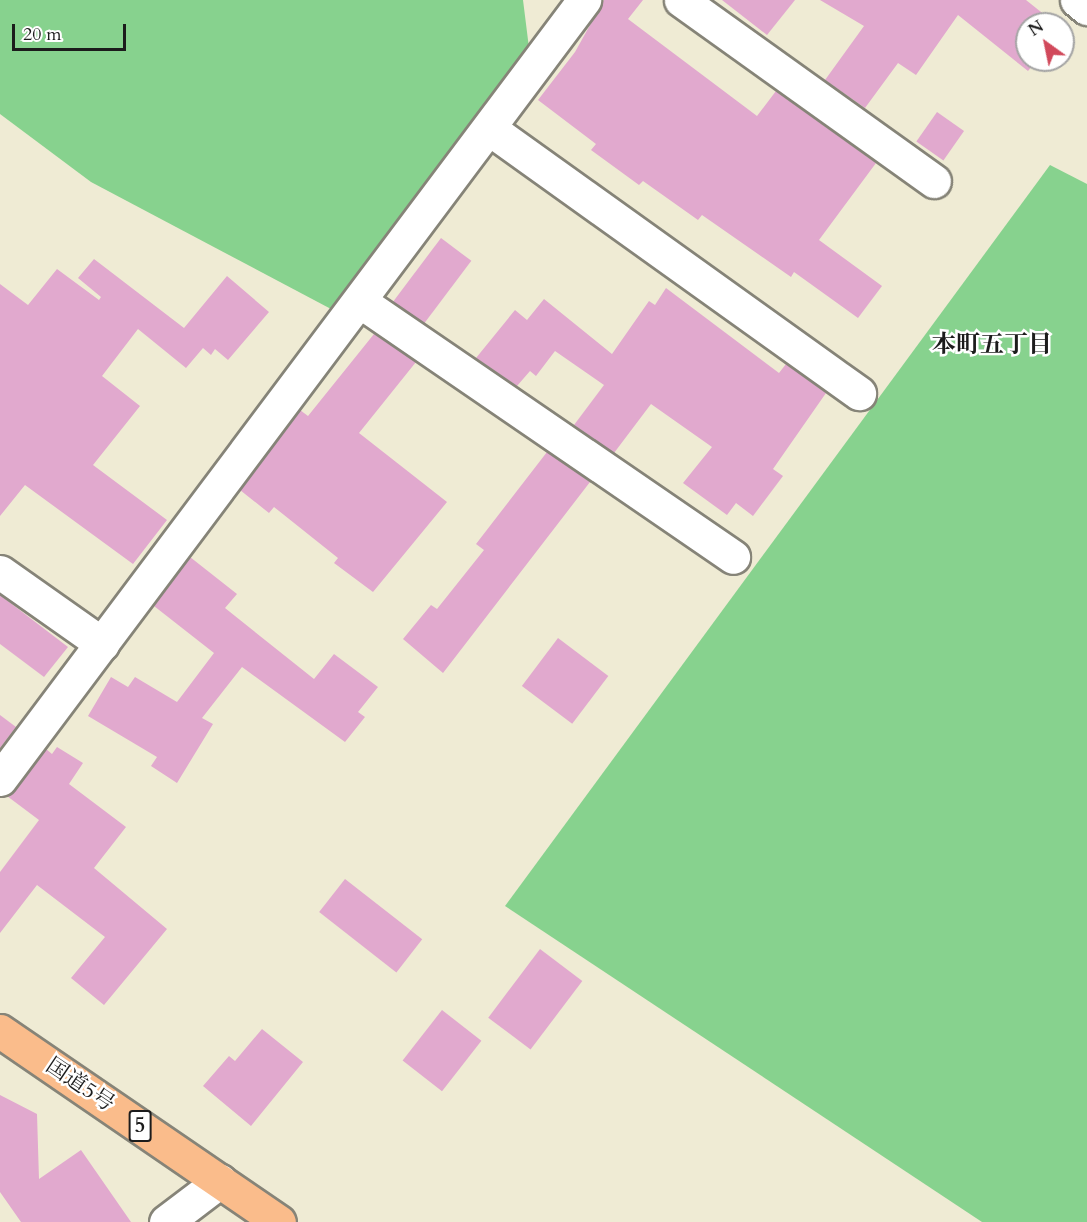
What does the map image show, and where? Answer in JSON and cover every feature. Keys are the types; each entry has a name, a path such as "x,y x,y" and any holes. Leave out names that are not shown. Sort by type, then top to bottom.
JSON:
{"highway":[{"name":"国道5号","path":"0,1031 279,1222"}],"street":[{"path":"0,779 361,302 584,0"},
{"path":"681,0 934,181"},
{"path":"1077,0 1087,8"},
{"path":"489,129 859,393"},
{"path":"361,302 733,557"},
{"path":"0,572 102,644"},
{"path":"166,1222 220,1181"}],"green space":[{"path":"0,0 523,0 529,48 331,309 91,182 0,114"},
{"path":"1050,165 1087,184 1087,1222 982,1222 505,906"}],"building":[{"path":"604,0 643,0 628,19 757,116 776,91 876,163 819,240 882,286 858,318 794,272 791,277 702,215 698,220 643,181 639,185 591,150 596,144 538,100 575,52"},
{"path":"722,0 795,0 767,35"},
{"path":"820,0 1026,0 1041,12 1015,12 1015,61 958,15 916,75 898,63 865,108 825,80 864,26"},
{"path":"937,112 964,131 943,160 916,141"},
{"path":"441,238 471,261 423,325 393,302"},
{"path":"94,259 184,328 227,276 269,312 228,360 215,349 211,355 203,348 186,368 138,329 102,376 140,406 93,465 167,520 133,564 25,485 0,516 0,284 28,305 57,269 99,300 101,297 78,278"},
{"path":"666,288 779,373 786,364 826,393 773,469 783,476 753,516 736,503 727,515 683,483 712,447 651,404 614,453 574,425 604,385 555,351 536,376 530,371 517,386 476,358 515,310 527,320 544,299 612,354 649,301 655,305"},
{"path":"374,334 416,362 359,433 447,502 373,592 334,563 338,558 274,507 269,513 240,490 300,410 308,416"},
{"path":"547,452 590,482 443,673 403,639 431,605 437,609 484,550 476,544"},
{"path":"190,557 237,594 225,608 314,679 334,654 378,687 358,712 365,717 345,742 242,667 202,718 213,724 177,783 151,766 157,757 88,716 111,677 128,687 135,677 177,702 214,653 154,606"},
{"path":"0,595 68,647 44,677 0,644"},
{"path":"558,638 608,676 572,724 522,686"},
{"path":"0,715 16,727 0,748"},
{"path":"57,747 83,763 69,784 126,827 94,868 167,929 104,1005 71,978 105,937 37,885 0,933 0,872 39,820 7,796 46,749 52,754"},
{"path":"345,879 422,939 396,972 319,912"},
{"path":"540,949 582,981 531,1050 488,1018"},
{"path":"442,1010 481,1041 442,1091 403,1060"},
{"path":"262,1029 303,1062 251,1126 203,1086 229,1056 235,1061"},
{"path":"0,1095 37,1114 39,1179 81,1150 131,1222 21,1222 0,1192"}],"district":[{"name":"本町五丁目","path":"992,345"}]}
